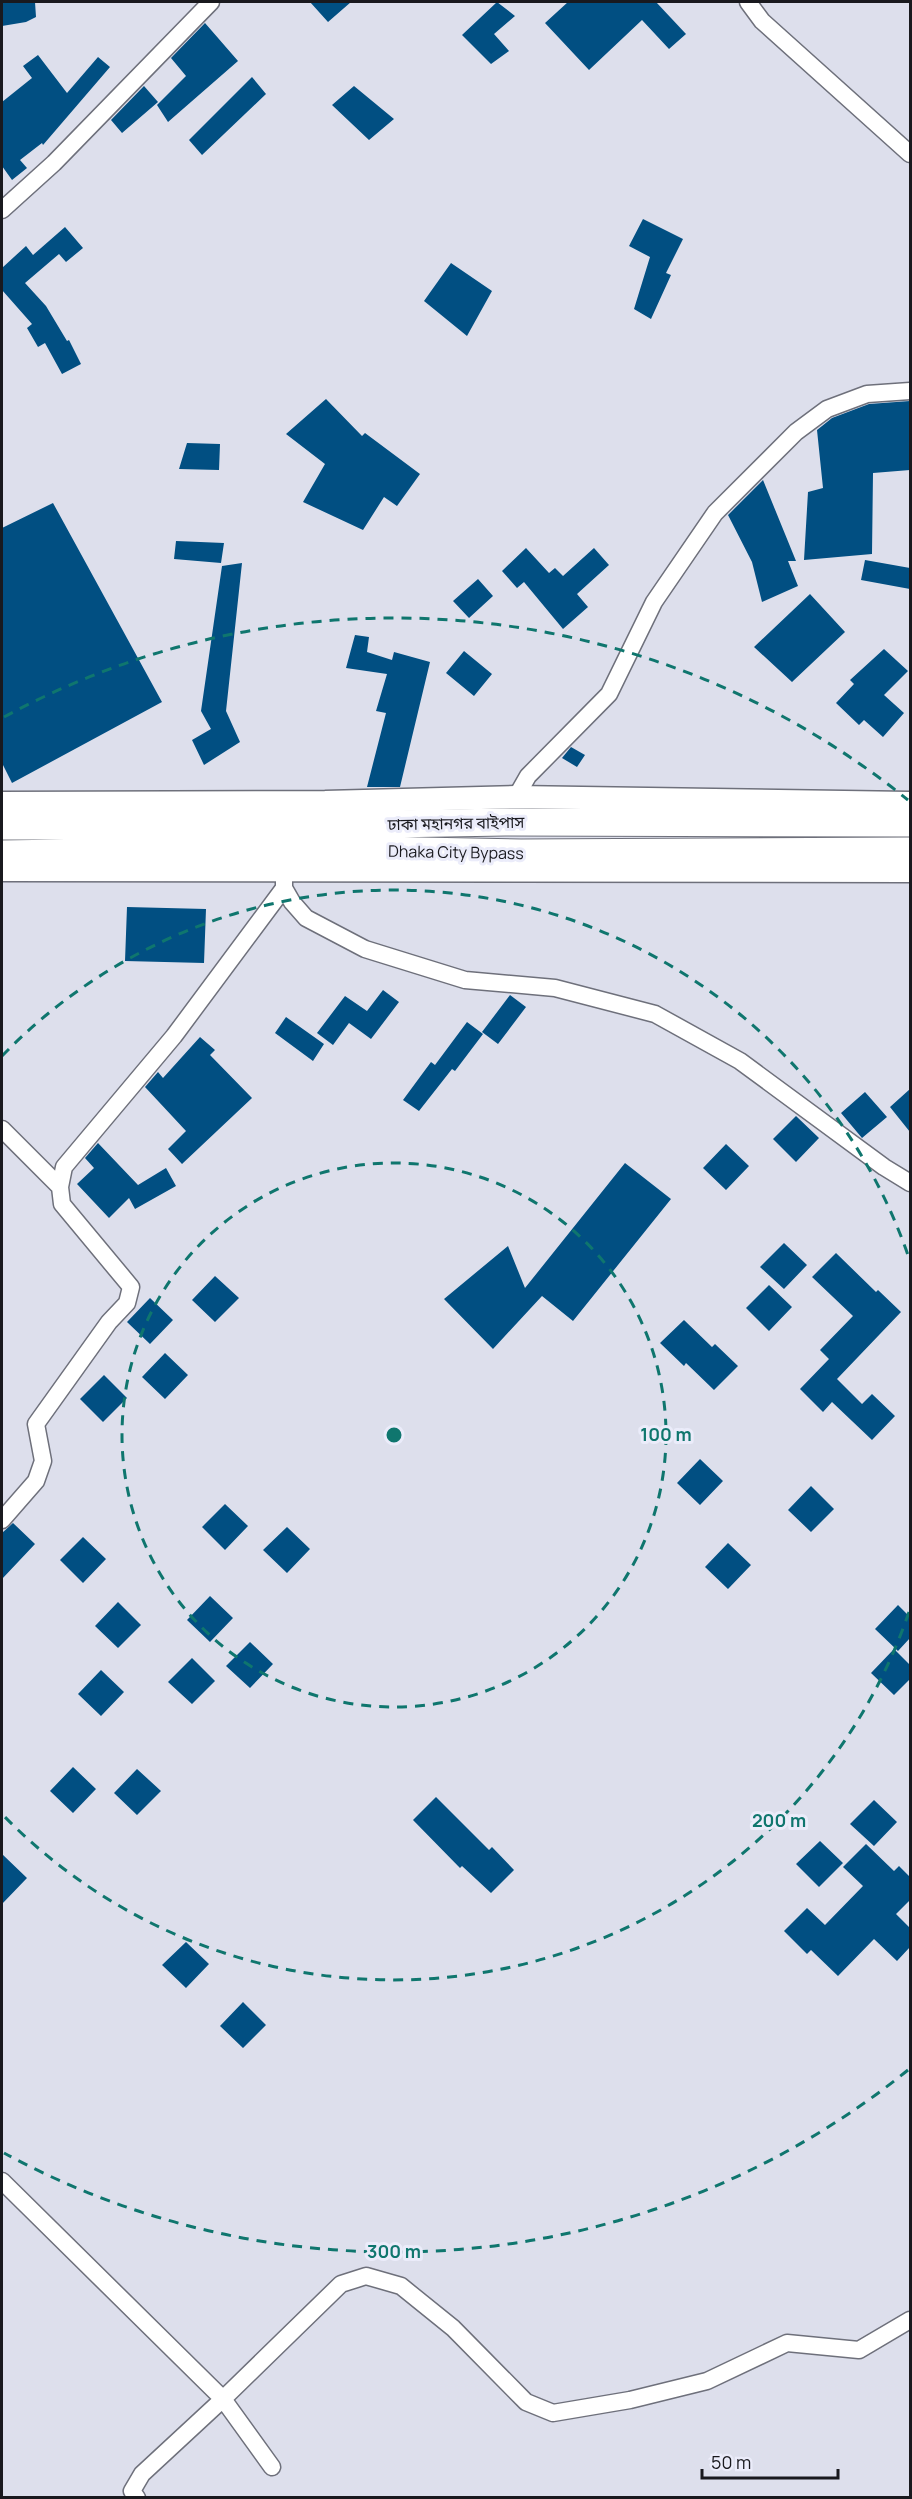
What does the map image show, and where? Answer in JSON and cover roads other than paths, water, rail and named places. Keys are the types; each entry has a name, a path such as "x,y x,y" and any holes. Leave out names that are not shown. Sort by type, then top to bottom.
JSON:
{"highway":[{"name":"ঢাকা মহানগর বাইপাস","path":"2,826 505,822 910,823"},
{"name":"Dhaka City Bypass","path":"2,854 317,849 521,853 910,851"}],"main road":[{"path":"2,803 313,802 516,797 910,803"},
{"path":"2,870 284,880 910,871"}],"street":[{"path":"2,210 54,163 211,2"},
{"path":"748,2 762,21 910,154"},
{"path":"516,797 528,776 609,694 654,602 715,513 796,432 827,409 867,394 910,391"},
{"path":"284,880 292,902 306,918 365,949 465,980 555,988 655,1014 740,1061 910,1184"},
{"path":"2,1520 36,1481 43,1461 36,1424 109,1322 127,1303 131,1287 62,1204 60,1187 64,1167 174,1036 284,880"},
{"path":"2,1129 60,1187"},
{"path":"2,2181 223,2399 272,2467"},
{"path":"137,2498 132,2491 142,2474 341,2284 366,2276 401,2286 453,2328 526,2402 553,2413 630,2400 707,2381 787,2343 859,2350 910,2320"}]}
